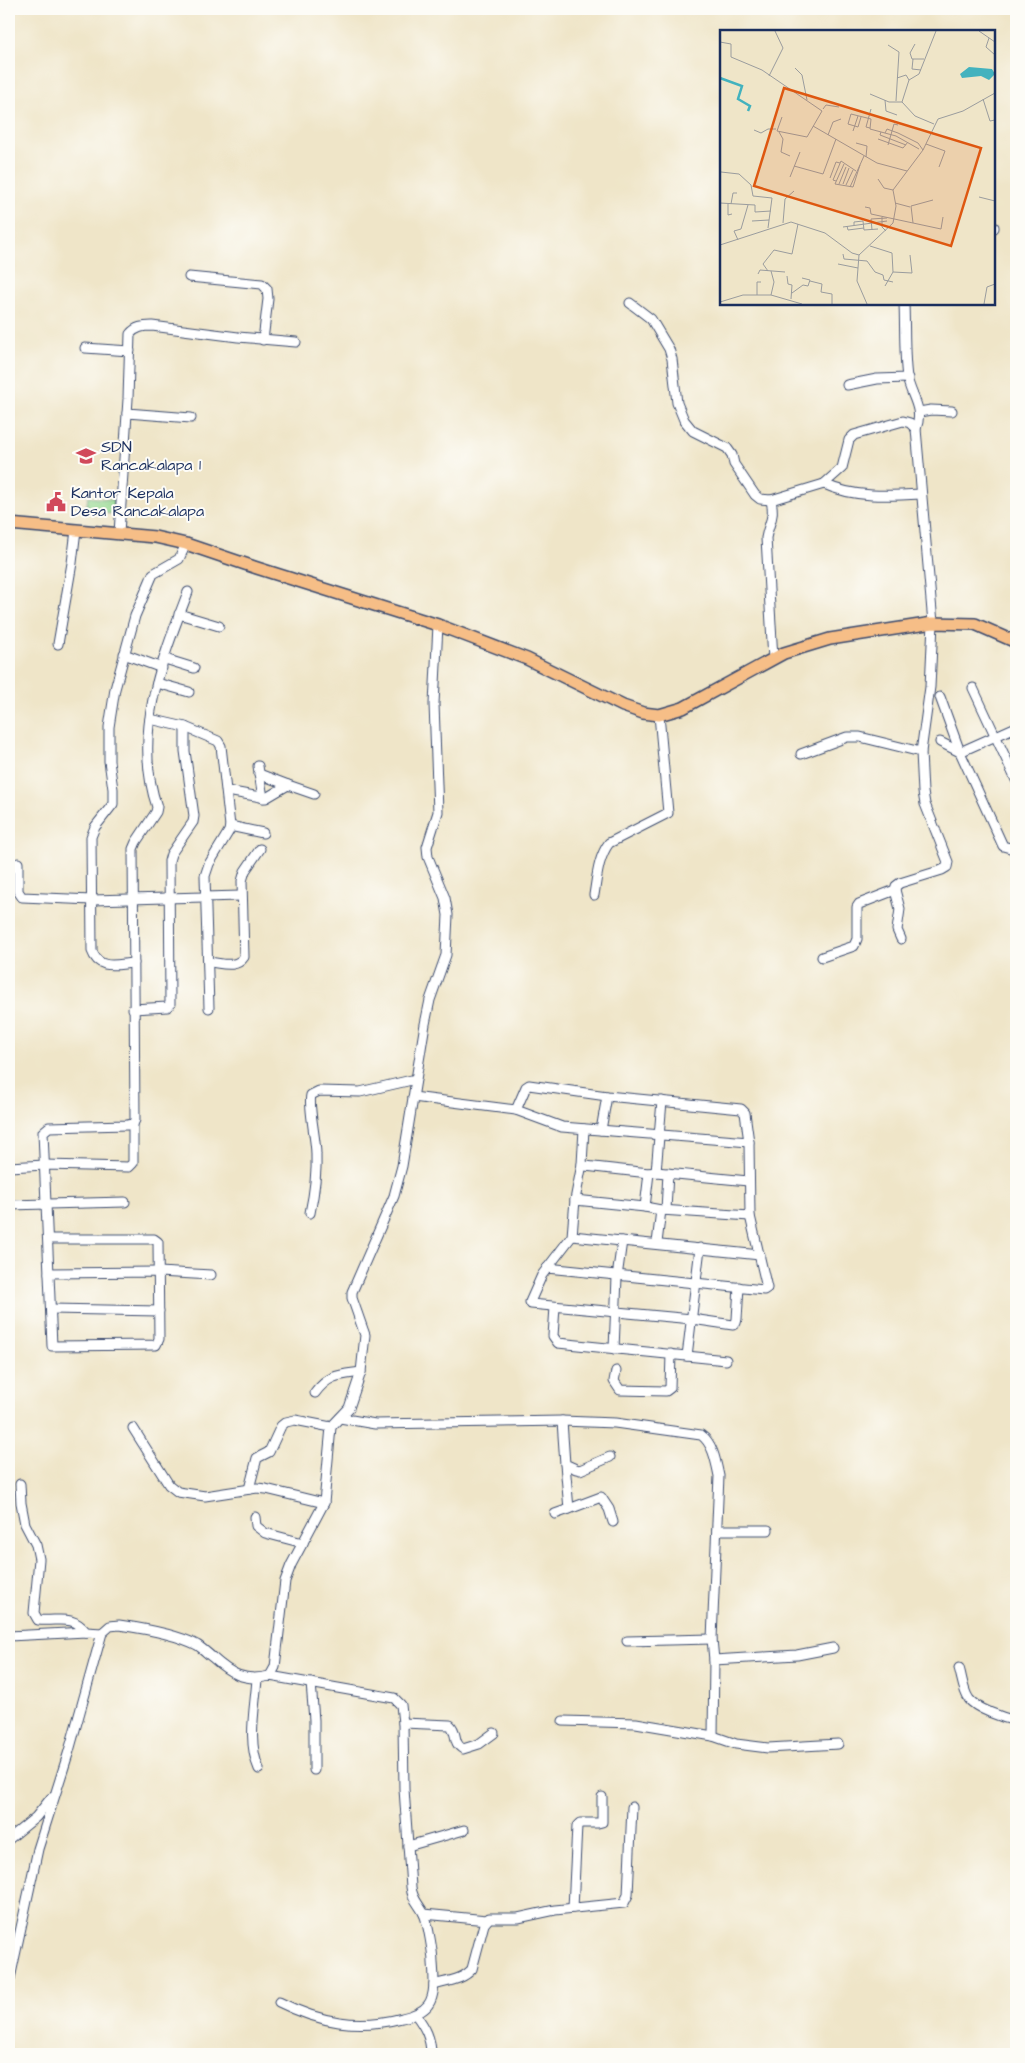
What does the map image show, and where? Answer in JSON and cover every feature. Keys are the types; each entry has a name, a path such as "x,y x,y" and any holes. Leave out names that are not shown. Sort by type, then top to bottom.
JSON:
{"main road":[{"path":"9,524 156,537 186,544 266,571 438,624 527,659 623,706 643,713 659,715 683,708 772,659 801,647 830,639 933,623 975,624 1016,642"}],"street":[{"path":"189,277 262,284 267,289 268,299 263,340"},
{"path":"630,303 650,319 669,349 680,412 688,427 727,448 732,455 734,464 755,495 760,499 771,500 824,484 842,468 849,440 854,435 903,421 910,423 916,429"},
{"path":"822,957 854,946 857,939 858,908 860,904 895,890 900,883 942,870 948,863 924,798 921,752 930,687 933,623 916,429 919,421 919,412 908,378 904,305"},
{"path":"119,533 130,334 136,328 143,326 296,342"},
{"path":"85,348 130,351"},
{"path":"847,385 877,379 908,378"},
{"path":"919,412 931,410 952,411"},
{"path":"127,413 191,418"},
{"path":"824,484 834,488 878,496 921,494"},
{"path":"771,500 773,518 767,530 766,538 772,659"},
{"path":"58,644 76,530"},
{"path":"134,963 103,965 96,960 92,951 91,837 95,827 113,804 109,760 109,728 115,689 135,616 150,579 158,570 179,559 186,544"},
{"path":"9,1167 46,1165 131,1166 133,1163 132,1124 135,1120 133,849 156,812 157,807 146,757 150,708 156,683 188,592"},
{"path":"179,614 219,626"},
{"path":"270,1676 275,1667 286,1581 290,1565 324,1503 331,1427 349,1408 361,1372 365,1335 352,1298 352,1292 394,1196 402,1166 424,1024 430,1000 446,955 448,915 445,898 428,857 427,847 438,812 434,704 438,624"},
{"path":"124,654 163,664 194,668"},
{"path":"156,683 190,692"},
{"path":"973,688 1016,780"},
{"path":"940,697 960,752 1003,846 1010,848 1016,845"},
{"path":"594,895 600,861 610,843 668,814 659,715"},
{"path":"150,719 185,727 218,741 221,750 230,826 229,831 206,870 209,1008"},
{"path":"133,1009 167,1007 170,1004 169,861 171,854 193,822 194,816 185,751 185,727"},
{"path":"960,752 1016,727"},
{"path":"802,754 847,737 860,736 921,752"},
{"path":"940,742 960,752"},
{"path":"263,798 259,770 288,785 314,794"},
{"path":"226,791 263,798 270,797 288,785"},
{"path":"230,826 263,833"},
{"path":"209,962 233,965 244,957 241,896 245,871 260,849"},
{"path":"18,864 18,891 22,897 133,900 241,896"},
{"path":"895,890 900,908 897,930 901,939"},
{"path":"310,1213 316,1170 311,1108 312,1094 319,1091 360,1092 416,1079"},
{"path":"514,1110 526,1087 529,1085 607,1096 742,1110 745,1113 749,1142 748,1181 750,1216 768,1288 764,1290 547,1268"},
{"path":"602,1130 607,1096"},
{"path":"413,1097 514,1110 552,1124 584,1129 749,1142"},
{"path":"645,1207 659,1135 662,1101"},
{"path":"48,1238 154,1239 158,1242 160,1249 159,1339 156,1345 55,1347 52,1344 46,1204 46,1165 43,1132 49,1127 132,1124"},
{"path":"584,1129 582,1164 575,1200 572,1236 547,1268 535,1288 530,1303 534,1306 692,1319 725,1325 735,1324 737,1319 739,1287"},
{"path":"582,1164 585,1166 748,1181"},
{"path":"658,1244 668,1173"},
{"path":"575,1200 663,1210 750,1216"},
{"path":"9,1205 126,1202"},
{"path":"572,1236 760,1255"},
{"path":"614,1349 617,1276 622,1242"},
{"path":"687,1356 700,1248"},
{"path":"49,1273 159,1272 211,1274"},
{"path":"554,1307 553,1336 558,1343 726,1360"},
{"path":"51,1309 159,1311"},
{"path":"616,1371 614,1381 620,1390 666,1391 670,1388 671,1354"},
{"path":"315,1393 326,1380 333,1376 361,1372"},
{"path":"340,1418 375,1424 562,1421 615,1423 701,1435 705,1438 716,1462 719,1476 712,1639 714,1660 713,1736"},
{"path":"250,1489 257,1458 269,1452 281,1426 286,1422 295,1420 331,1427"},
{"path":"562,1421 569,1509"},
{"path":"133,1428 169,1484 178,1492 205,1496 250,1489 266,1489 324,1503"},
{"path":"566,1464 576,1470 580,1470 610,1457"},
{"path":"20,1484 25,1524 36,1545 39,1559 34,1613 38,1620 72,1620 80,1624 86,1632"},
{"path":"555,1514 601,1497 609,1509 613,1522"},
{"path":"255,1517 256,1526 265,1533 302,1543"},
{"path":"717,1530 768,1530"},
{"path":"9,1983 38,1849 69,1751 102,1633 110,1626 119,1624 187,1641 199,1646 230,1672 257,1679 270,1676 394,1698 401,1705 404,1788 412,1896 424,1914 433,1962 434,1984 428,2005 416,2015 390,2021 352,2025 339,2024 290,2008 279,2002"},
{"path":"9,1636 86,1632 102,1633"},
{"path":"627,1641 712,1639"},
{"path":"714,1660 797,1655 833,1648"},
{"path":"959,1668 966,1694 971,1702 1007,1719 1016,1721"},
{"path":"257,1679 252,1746 253,1757 259,1769"},
{"path":"311,1683 314,1720 314,1770"},
{"path":"564,1720 636,1723 713,1736 736,1744 768,1748 838,1744"},
{"path":"403,1723 450,1725 454,1728 456,1744 462,1749 479,1744 494,1733"},
{"path":"9,1839 36,1817 55,1793"},
{"path":"573,1908 577,1826 580,1823 598,1824 602,1822 602,1797"},
{"path":"424,1914 486,1920 492,1917 518,1918 555,1910 622,1904 626,1900 632,1807"},
{"path":"408,1846 436,1840 458,1830 464,1830"},
{"path":"434,1984 464,1976 472,1969 486,1920"},
{"path":"416,2015 427,2032 431,2043 431,2054"}],"green space":[{"path":"88,497 114,500 112,514 86,511"}],"place":[{"name":"SDN Rancakalapa 1","path":"86,456"},
{"name":"Kantor Kepala Desa Rancakalapa","path":"56,502"}]}
